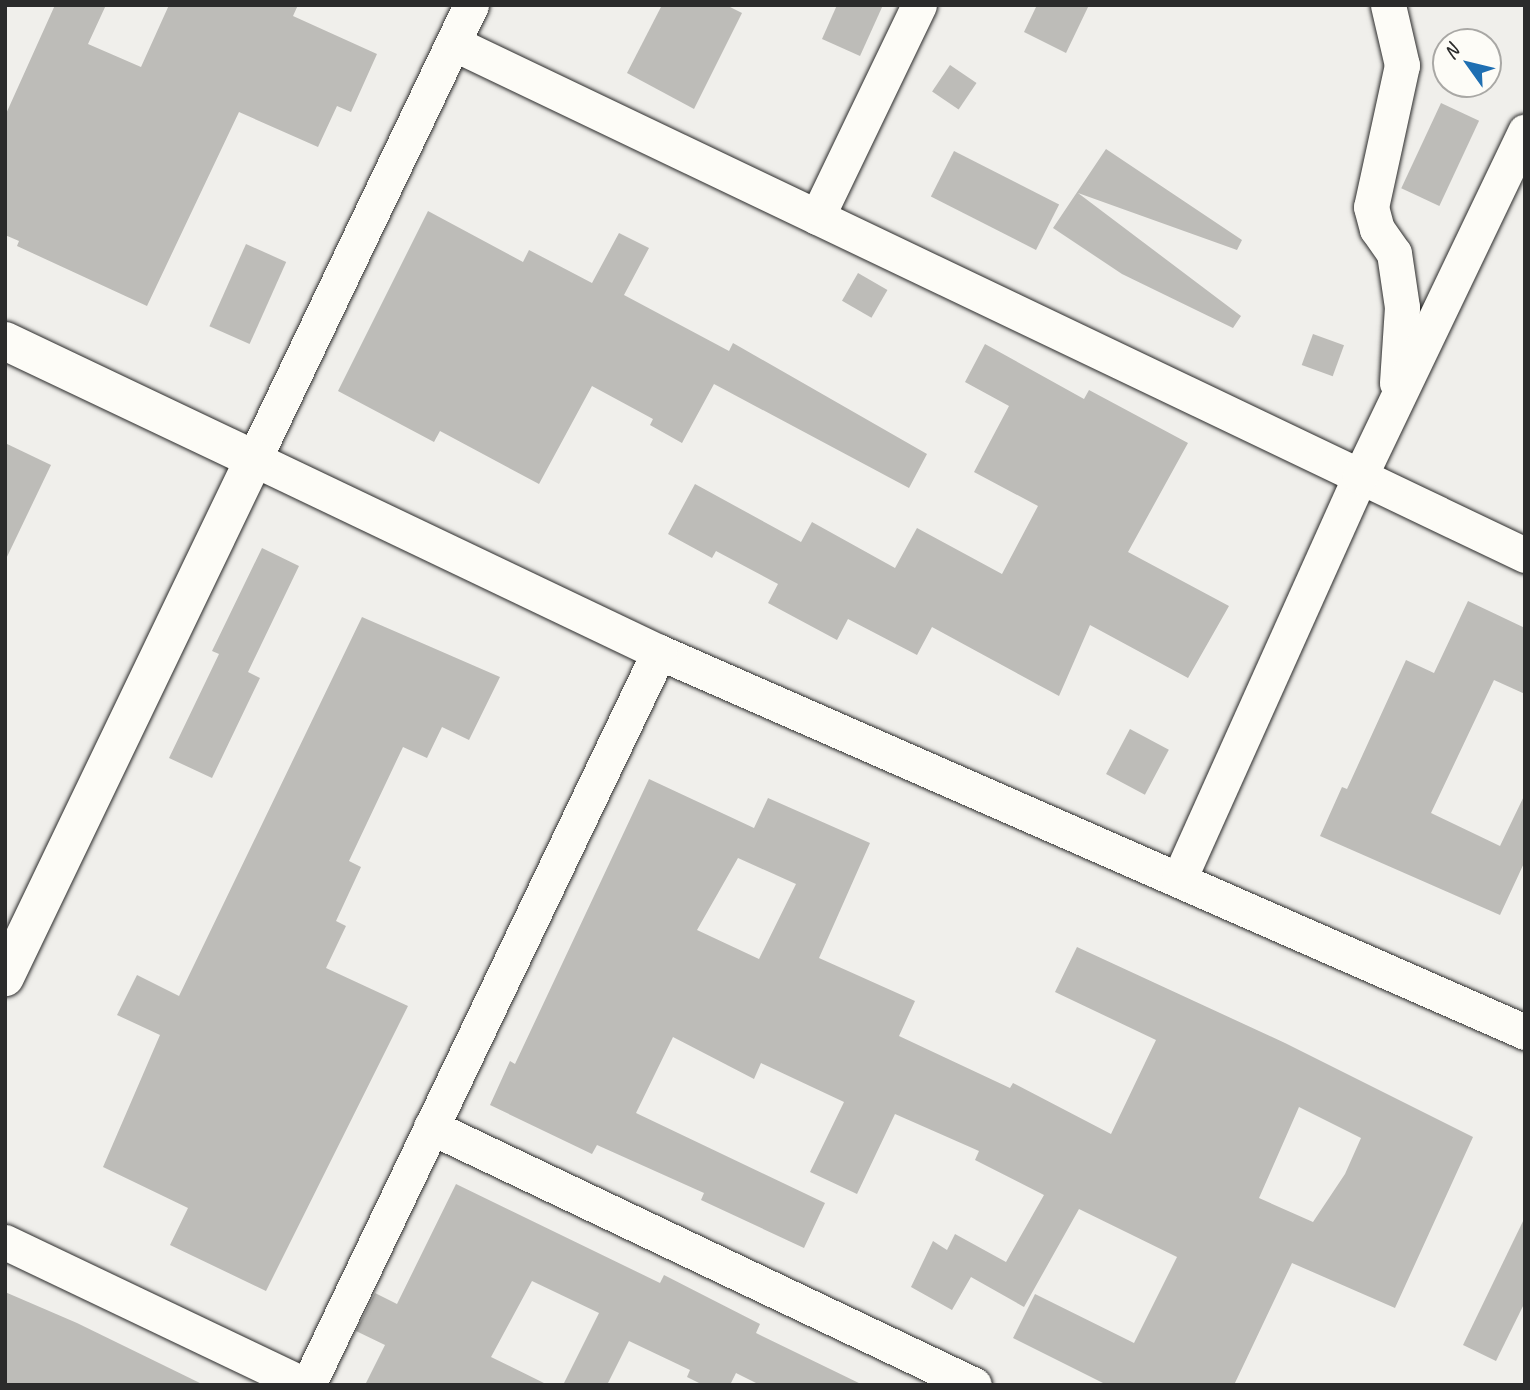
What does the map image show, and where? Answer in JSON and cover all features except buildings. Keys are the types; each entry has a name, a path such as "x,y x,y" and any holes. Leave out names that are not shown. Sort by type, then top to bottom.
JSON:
{"street":[{"path":"5,977 471,5"},
{"path":"817,217 919,5"},
{"path":"1388,5 1402,65 1371,207 1377,229 1394,253 1402,307 1396,401"},
{"path":"453,43 1525,555"},
{"path":"1179,879 1360,476 1525,132"},
{"path":"5,341 659,652 1525,1032"},
{"path":"5,1242 306,1385 659,652"},
{"path":"431,1127 974,1385"}]}
